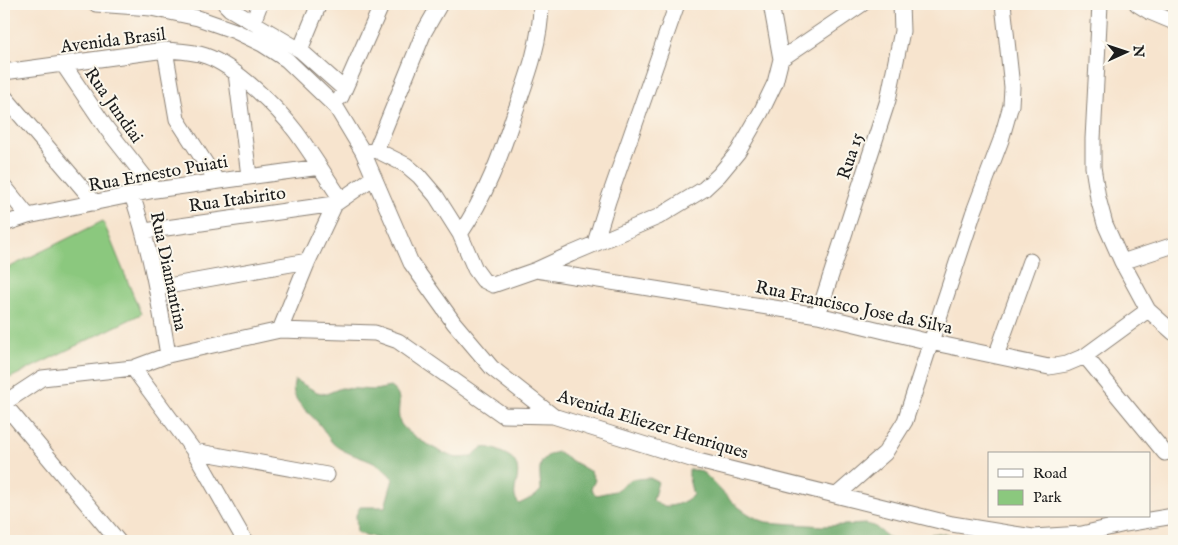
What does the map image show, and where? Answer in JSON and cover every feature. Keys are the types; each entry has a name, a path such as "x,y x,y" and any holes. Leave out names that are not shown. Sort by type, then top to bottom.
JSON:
{"street":[{"name":"Avenida Eliezer Henriques","path":"96,4 151,8 198,18 235,31 262,44 287,60 336,107 369,151 374,177 411,263 454,323 492,368 553,416 694,460 952,524 1033,537 1082,534 1125,524 1174,516"},
{"path":"253,22 260,4"},
{"path":"300,50 320,4"},
{"path":"336,107 382,4"},
{"path":"440,4 424,32 369,151 398,160 419,176 436,196 460,234 475,269 483,280 493,285 536,270 658,217 704,189 719,175 738,152 762,112 775,83 781,59 771,4"},
{"path":"460,234 480,204 499,159 539,37 541,4"},
{"path":"595,243 677,4"},
{"path":"781,59 862,4"},
{"name":"Rua 15","path":"818,315 888,100 902,31 901,4"},
{"path":"837,496 885,453 905,421 973,214 1001,140 1011,105 1012,87 1003,4"},
{"path":"1100,4 1093,105 1093,168 1098,198 1105,224 1122,262 1148,310 1174,333"},
{"path":"1137,4 1150,12 1174,22"},
{"path":"228,7 300,50 344,89"},
{"path":"164,50 177,119 217,181"},
{"name":"Avenida Brasil","path":"4,72 164,50 191,52 206,56 222,63 255,89 296,132 320,167 338,202"},
{"name":"Rua Jundiai","path":"63,64 107,129 155,190"},
{"path":"236,73 249,176"},
{"path":"4,96 95,203"},
{"name":"Rua Ernesto Puiati","path":"4,224 28,216 155,190 320,167"},
{"path":"280,330 308,261 338,202 374,177"},
{"path":"4,186 28,216"},
{"name":"Rua Diamantina","path":"132,195 144,230 157,288 168,355"},
{"name":"Rua Itabirito","path":"144,230 338,202"},
{"path":"1122,262 1174,245"},
{"path":"157,288 308,261"},
{"path":"996,356 1030,261"},
{"name":"Rua Francisco Jose da Silva","path":"536,270 818,315 930,342 1048,367 1066,364 1084,356 1148,310"},
{"path":"118,541 4,404 42,378 133,368 168,355 280,330 375,333 398,341 456,384 503,415 553,416"},
{"path":"1084,356 1164,453"},
{"path":"133,368 194,451 245,541"},
{"path":"194,451 327,474"}],"green space":[{"path":"103,221 141,314 10,378 4,366 4,270"},
{"path":"295,380 317,392 326,394 341,388 375,390 390,387 398,395 400,422 408,432 424,442 455,458 472,457 483,448 490,448 508,455 515,462 518,471 515,497 519,504 535,496 541,490 540,466 545,458 557,452 591,472 595,480 591,489 596,495 615,491 632,479 650,478 658,482 653,500 664,506 673,505 693,495 689,470 698,470 705,474 740,508 766,522 823,526 866,524 874,526 893,541 508,541 505,539 388,541 357,533 356,515 360,507 385,507 393,479 380,467 343,451 329,439 320,425 296,399 293,387"},
{"path":"939,533 980,541 930,541 931,534"}]}
